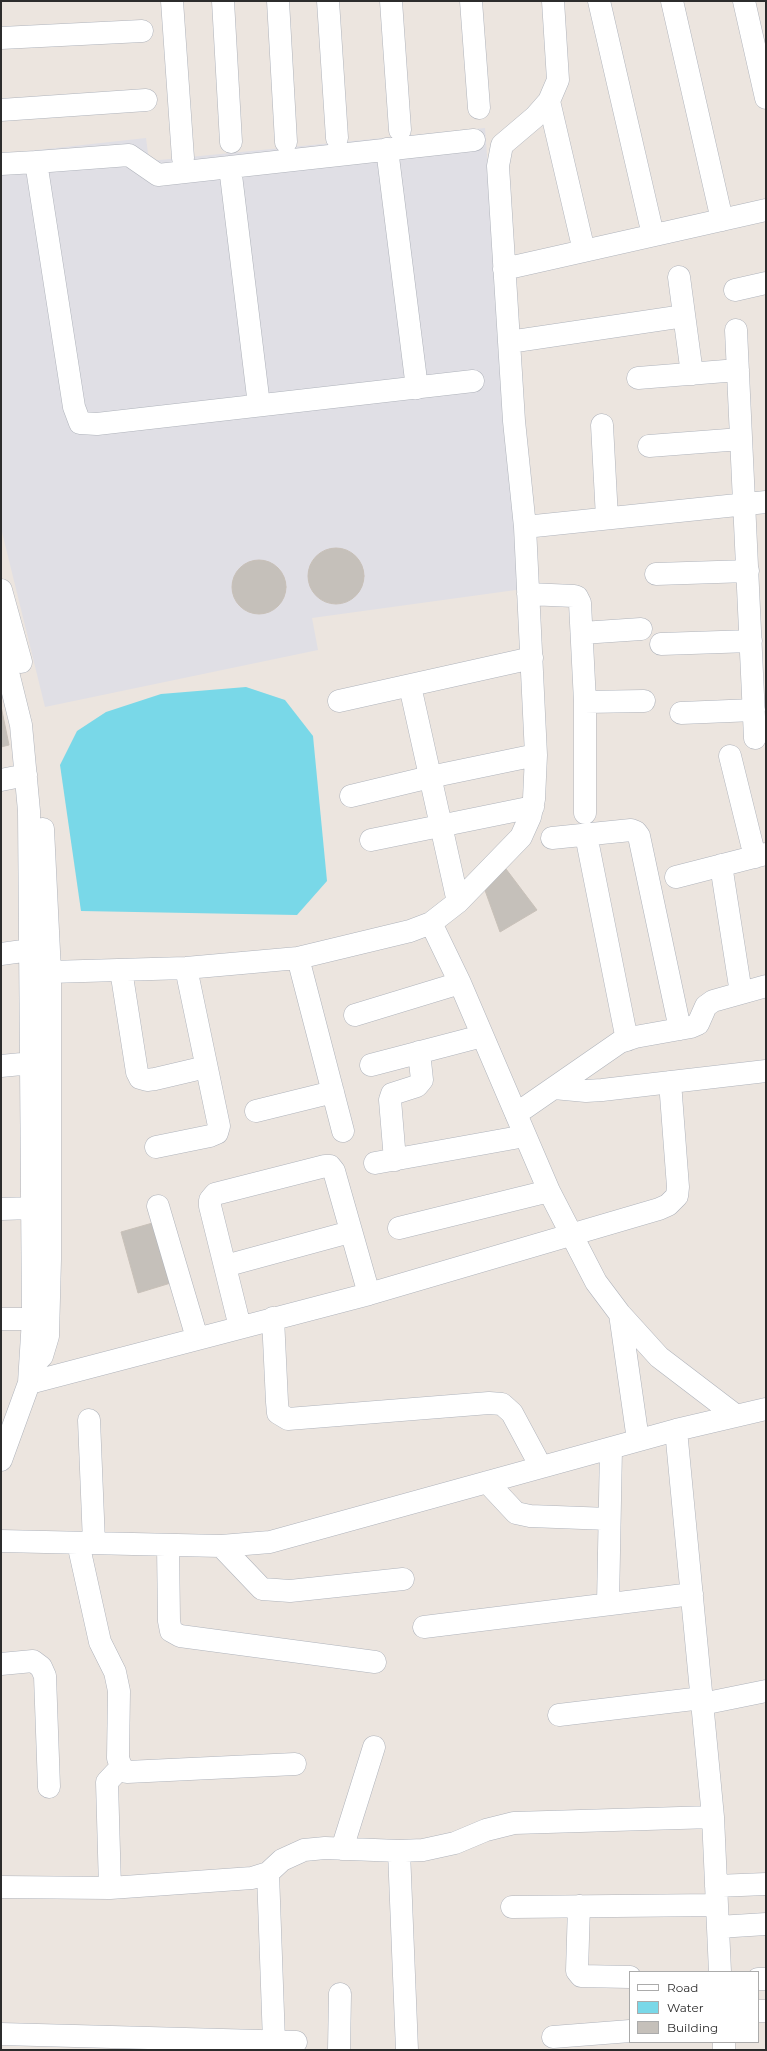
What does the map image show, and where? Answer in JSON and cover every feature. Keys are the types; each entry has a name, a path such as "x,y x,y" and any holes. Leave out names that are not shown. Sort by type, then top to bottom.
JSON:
{"street":[{"path":"172,1 182,158"},
{"path":"223,1 231,142"},
{"path":"278,1 286,142"},
{"path":"328,1 337,138"},
{"path":"391,1 400,130"},
{"path":"471,1 479,108"},
{"path":"50,972 186,968 298,958 410,931 431,923 458,902 521,837 533,807 536,755 525,527 514,421 498,166 502,145 535,117 549,101 558,80 553,1"},
{"path":"599,1 653,235"},
{"path":"672,1 722,220"},
{"path":"744,1 766,98"},
{"path":"1,38 142,31"},
{"path":"1,110 146,100"},
{"path":"549,101 584,251"},
{"path":"1,164 129,155 158,175 474,140"},
{"path":"386,149 417,388"},
{"path":"36,162 74,407 80,423 97,424 473,381"},
{"path":"230,167 259,405"},
{"path":"504,269 766,210"},
{"path":"679,277 692,374"},
{"path":"735,290 766,283"},
{"path":"509,342 684,316"},
{"path":"736,330 755,738"},
{"path":"638,378 738,370"},
{"path":"602,425 607,518"},
{"path":"649,446 741,439"},
{"path":"525,527 766,502"},
{"path":"656,574 748,571"},
{"path":"1,590 31,699 38,735 50,972 48,1336 42,1356 30,1375 1,1460"},
{"path":"528,594 578,597 580,604 586,702 585,812"},
{"path":"582,633 640,629"},
{"path":"660,644 751,640"},
{"path":"2,654 22,724 29,811 33,1208 33,1319 30,1375"},
{"path":"339,702 532,658"},
{"path":"410,686 458,902"},
{"path":"586,702 644,701"},
{"path":"681,713 754,710"},
{"path":"351,796 430,777 536,755"},
{"path":"676,877 763,858 730,756"},
{"path":"1,780 26,775"},
{"path":"371,840 533,807"},
{"path":"552,838 631,830 636,832 639,836 680,1029"},
{"path":"586,835 627,1040"},
{"path":"721,866 741,993"},
{"path":"431,923 460,983 549,1191 596,1282 620,1314 659,1357 735,1415"},
{"path":"1,954 30,950"},
{"path":"298,958 343,1131"},
{"path":"156,1147 210,1136 217,1133 219,1126 186,968"},
{"path":"120,970 137,1072 140,1078 147,1080 155,1079 206,1066"},
{"path":"355,1015 460,983"},
{"path":"516,1114 608,1050 627,1040 698,1024 706,1006 713,1001 766,986"},
{"path":"371,1065 482,1036"},
{"path":"419,1052 422,1080 417,1086 392,1094 390,1100 385,1162 525,1136"},
{"path":"1,1066 32,1063"},
{"path":"554,1088 586,1091 766,1071"},
{"path":"30,1375 197,1338 369,1294 659,1209 668,1205 677,1196 678,1187 670,1082"},
{"path":"256,1111 333,1092"},
{"path":"240,1326 210,1206 210,1200 215,1194 325,1166 330,1166 334,1171 350,1232 369,1294"},
{"path":"399,1228 549,1191"},
{"path":"158,1206 197,1338"},
{"path":"1,1209 33,1208"},
{"path":"225,1266 350,1232"},
{"path":"620,1314 638,1440"},
{"path":"273,1318 276,1402 278,1413 288,1419 489,1403 502,1404 512,1412 541,1467"},
{"path":"1,1319 33,1319"},
{"path":"1,1542 221,1546 270,1542 638,1440 766,1408"},
{"path":"88,1420 86,1543 97,1632 100,1642 115,1672 119,1691 118,1758 121,1767 127,1772 295,1764"},
{"path":"676,1430 713,1817 720,1971"},
{"path":"608,1604 611,1448"},
{"path":"487,1482 516,1513 530,1516 609,1519"},
{"path":"168,1545 169,1621 171,1631 180,1636 375,1662"},
{"path":"221,1546 251,1580 262,1589 274,1592 403,1579"},
{"path":"424,1627 692,1594"},
{"path":"1,1664 33,1661 41,1667 45,1676 49,1787"},
{"path":"559,1715 702,1701 766,1691"},
{"path":"342,1848 374,1747"},
{"path":"110,1888 107,1782 121,1767"},
{"path":"1,1887 110,1888 252,1878 268,1873 282,1860 304,1850 342,1848 399,1851 423,1850 455,1843 486,1830 514,1823 713,1817"},
{"path":"399,1851 407,2050"},
{"path":"263,2044 268,1873"},
{"path":"512,1907 579,1906 717,1895 766,1884"},
{"path":"579,1906 578,1971 581,1976 629,1976"},
{"path":"718,1927 766,1924"},
{"path":"339,2050 340,1994"},
{"path":"553,2036 629,2031"},
{"path":"1,2034 263,2044 296,2042"}],"shaded area":[{"path":"485,128 505,400 523,589 312,618 318,650 45,707 1,528 1,154 146,138 149,161"}],"water":[{"path":"246,687 285,700 313,736 327,881 297,915 81,911 60,765 77,731 106,712 161,694"}],"building":[{"path":"331,548 341,548 356,556 362,565 364,576 362,587 356,596 341,604 331,604 320,599 313,592 308,581 308,571 313,560 320,553"},
{"path":"254,560 264,560 274,564 282,572 286,582 286,592 282,602 274,610 264,614 254,614 244,610 236,602 232,592 232,582 236,572 244,564"},
{"path":"1,706 9,745 1,747"},
{"path":"503,865 537,910 500,932 482,882"},
{"path":"156,1222 174,1282 138,1293 121,1232"}]}
